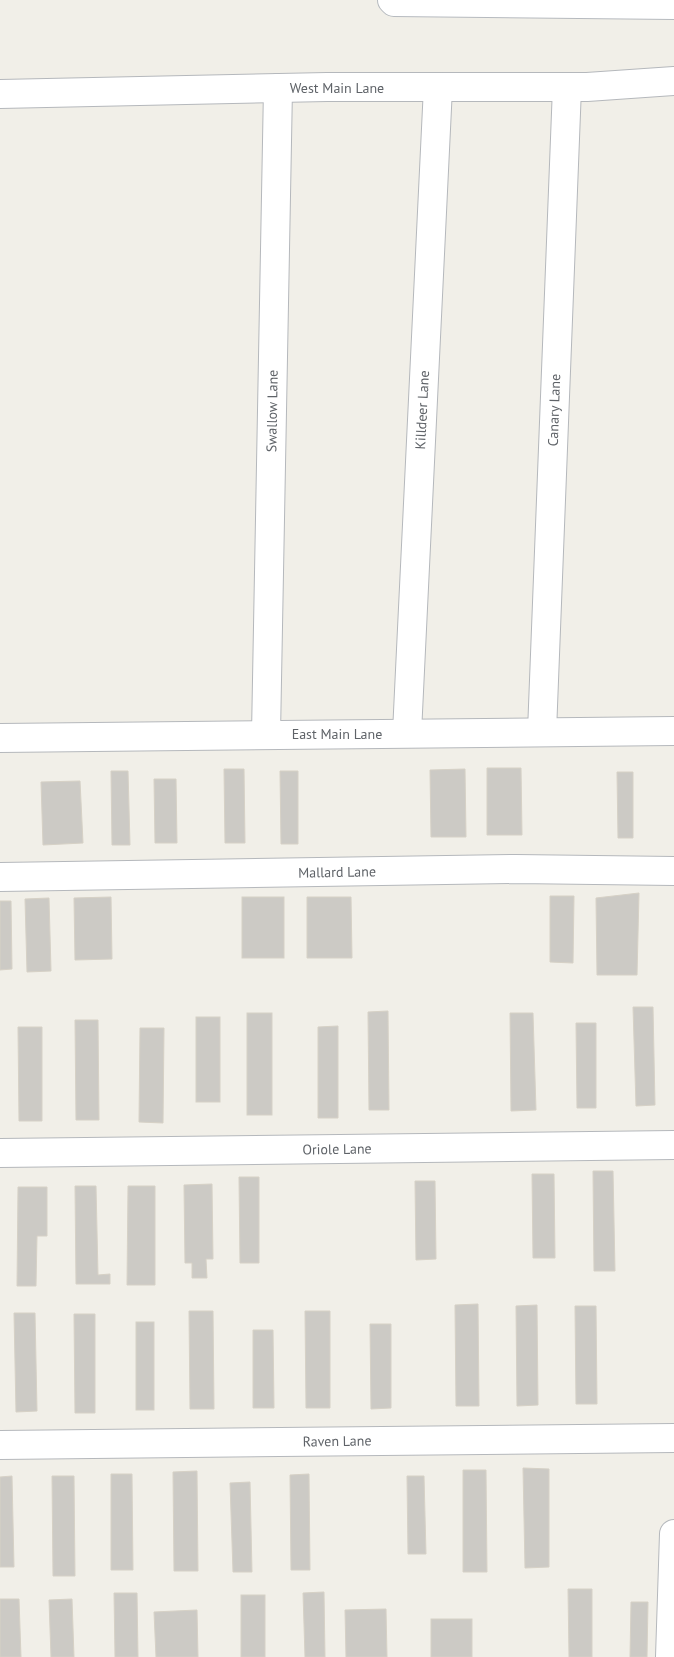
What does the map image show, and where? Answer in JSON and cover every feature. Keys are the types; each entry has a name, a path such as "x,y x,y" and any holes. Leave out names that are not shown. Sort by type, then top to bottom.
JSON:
{"street":[{"path":"392,0 394,2 674,5"},
{"name":"West Main Lane","path":"0,94 278,88 587,87 674,81"},
{"name":"Killdeer Lane","path":"407,733 438,87"},
{"name":"Canary Lane","path":"542,732 567,87"},
{"name":"Swallow Lane","path":"266,734 278,88"},
{"name":"East Main Lane","path":"0,738 674,731"},
{"name":"Mallard Lane","path":"0,877 516,870 674,871"},
{"name":"Oriole Lane","path":"0,1153 674,1145"},
{"name":"Raven Lane","path":"0,1445 674,1438"},
{"path":"670,1657 674,1534"}],"building":[{"path":"487,768 521,768 522,835 487,835"},
{"path":"224,769 244,769 245,843 225,843"},
{"path":"465,769 466,837 431,837 430,770"},
{"path":"111,771 128,771 130,845 112,845"},
{"path":"280,771 298,771 298,844 281,844"},
{"path":"617,772 633,772 633,838 618,838"},
{"path":"154,779 176,779 177,843 155,843"},
{"path":"80,781 83,843 43,845 41,782"},
{"path":"639,893 637,975 597,975 596,898"},
{"path":"550,896 574,896 573,963 550,962"},
{"path":"111,897 112,959 75,960 74,898"},
{"path":"242,897 284,897 284,958 242,958"},
{"path":"307,897 351,897 352,958 307,958"},
{"path":"49,898 51,971 27,972 25,899"},
{"path":"0,901 11,901 12,969 0,970"},
{"path":"633,1007 653,1007 655,1105 636,1106"},
{"path":"388,1011 389,1110 369,1110 368,1012"},
{"path":"247,1013 272,1013 272,1115 247,1115"},
{"path":"510,1013 533,1013 536,1110 511,1111"},
{"path":"196,1017 220,1017 220,1102 196,1102"},
{"path":"75,1020 98,1020 99,1120 76,1120"},
{"path":"576,1023 596,1023 596,1108 577,1108"},
{"path":"338,1026 338,1118 318,1118 318,1027"},
{"path":"18,1027 42,1027 42,1121 19,1121"},
{"path":"140,1028 164,1028 163,1123 139,1122"},
{"path":"593,1171 613,1171 615,1271 594,1271"},
{"path":"532,1174 554,1174 555,1258 533,1258"},
{"path":"239,1177 259,1177 259,1263 240,1263"},
{"path":"415,1181 435,1181 436,1259 416,1260"},
{"path":"212,1184 213,1259 206,1259 207,1278 192,1278 192,1263 185,1263 184,1185"},
{"path":"75,1186 96,1186 98,1275 110,1274 110,1284 76,1284"},
{"path":"128,1186 155,1186 155,1285 127,1285"},
{"path":"18,1187 47,1187 47,1236 37,1236 36,1286 17,1286"},
{"path":"478,1304 479,1406 456,1406 455,1305"},
{"path":"537,1305 538,1405 517,1406 516,1306"},
{"path":"575,1306 596,1306 597,1404 576,1404"},
{"path":"189,1311 213,1311 214,1409 190,1409"},
{"path":"305,1311 330,1311 330,1408 306,1408"},
{"path":"14,1313 35,1313 37,1411 16,1412"},
{"path":"74,1314 95,1314 95,1413 75,1413"},
{"path":"136,1322 154,1322 154,1410 136,1410"},
{"path":"370,1324 391,1324 391,1408 371,1409"},
{"path":"253,1330 273,1330 274,1408 253,1408"},
{"path":"523,1468 549,1469 549,1567 525,1568"},
{"path":"463,1470 486,1470 487,1572 463,1572"},
{"path":"197,1471 198,1571 174,1571 173,1472"},
{"path":"111,1474 132,1474 133,1570 111,1570"},
{"path":"309,1474 310,1570 291,1570 290,1475"},
{"path":"12,1476 14,1567 0,1567 0,1477"},
{"path":"52,1476 74,1476 75,1576 53,1576"},
{"path":"407,1476 424,1476 426,1554 408,1554"},
{"path":"250,1482 252,1572 233,1572 230,1483"},
{"path":"568,1589 592,1589 592,1657 569,1657"},
{"path":"324,1592 325,1657 305,1657 303,1593"},
{"path":"114,1593 137,1593 138,1657 115,1657"},
{"path":"241,1595 265,1595 265,1657 241,1657"},
{"path":"0,1599 19,1599 21,1657 0,1657"},
{"path":"72,1599 74,1657 51,1657 49,1600"},
{"path":"631,1602 648,1602 647,1657 630,1657"},
{"path":"386,1609 387,1657 346,1657 345,1610"},
{"path":"197,1610 198,1657 156,1657 154,1612"},
{"path":"431,1619 472,1619 472,1657 431,1657"}]}
